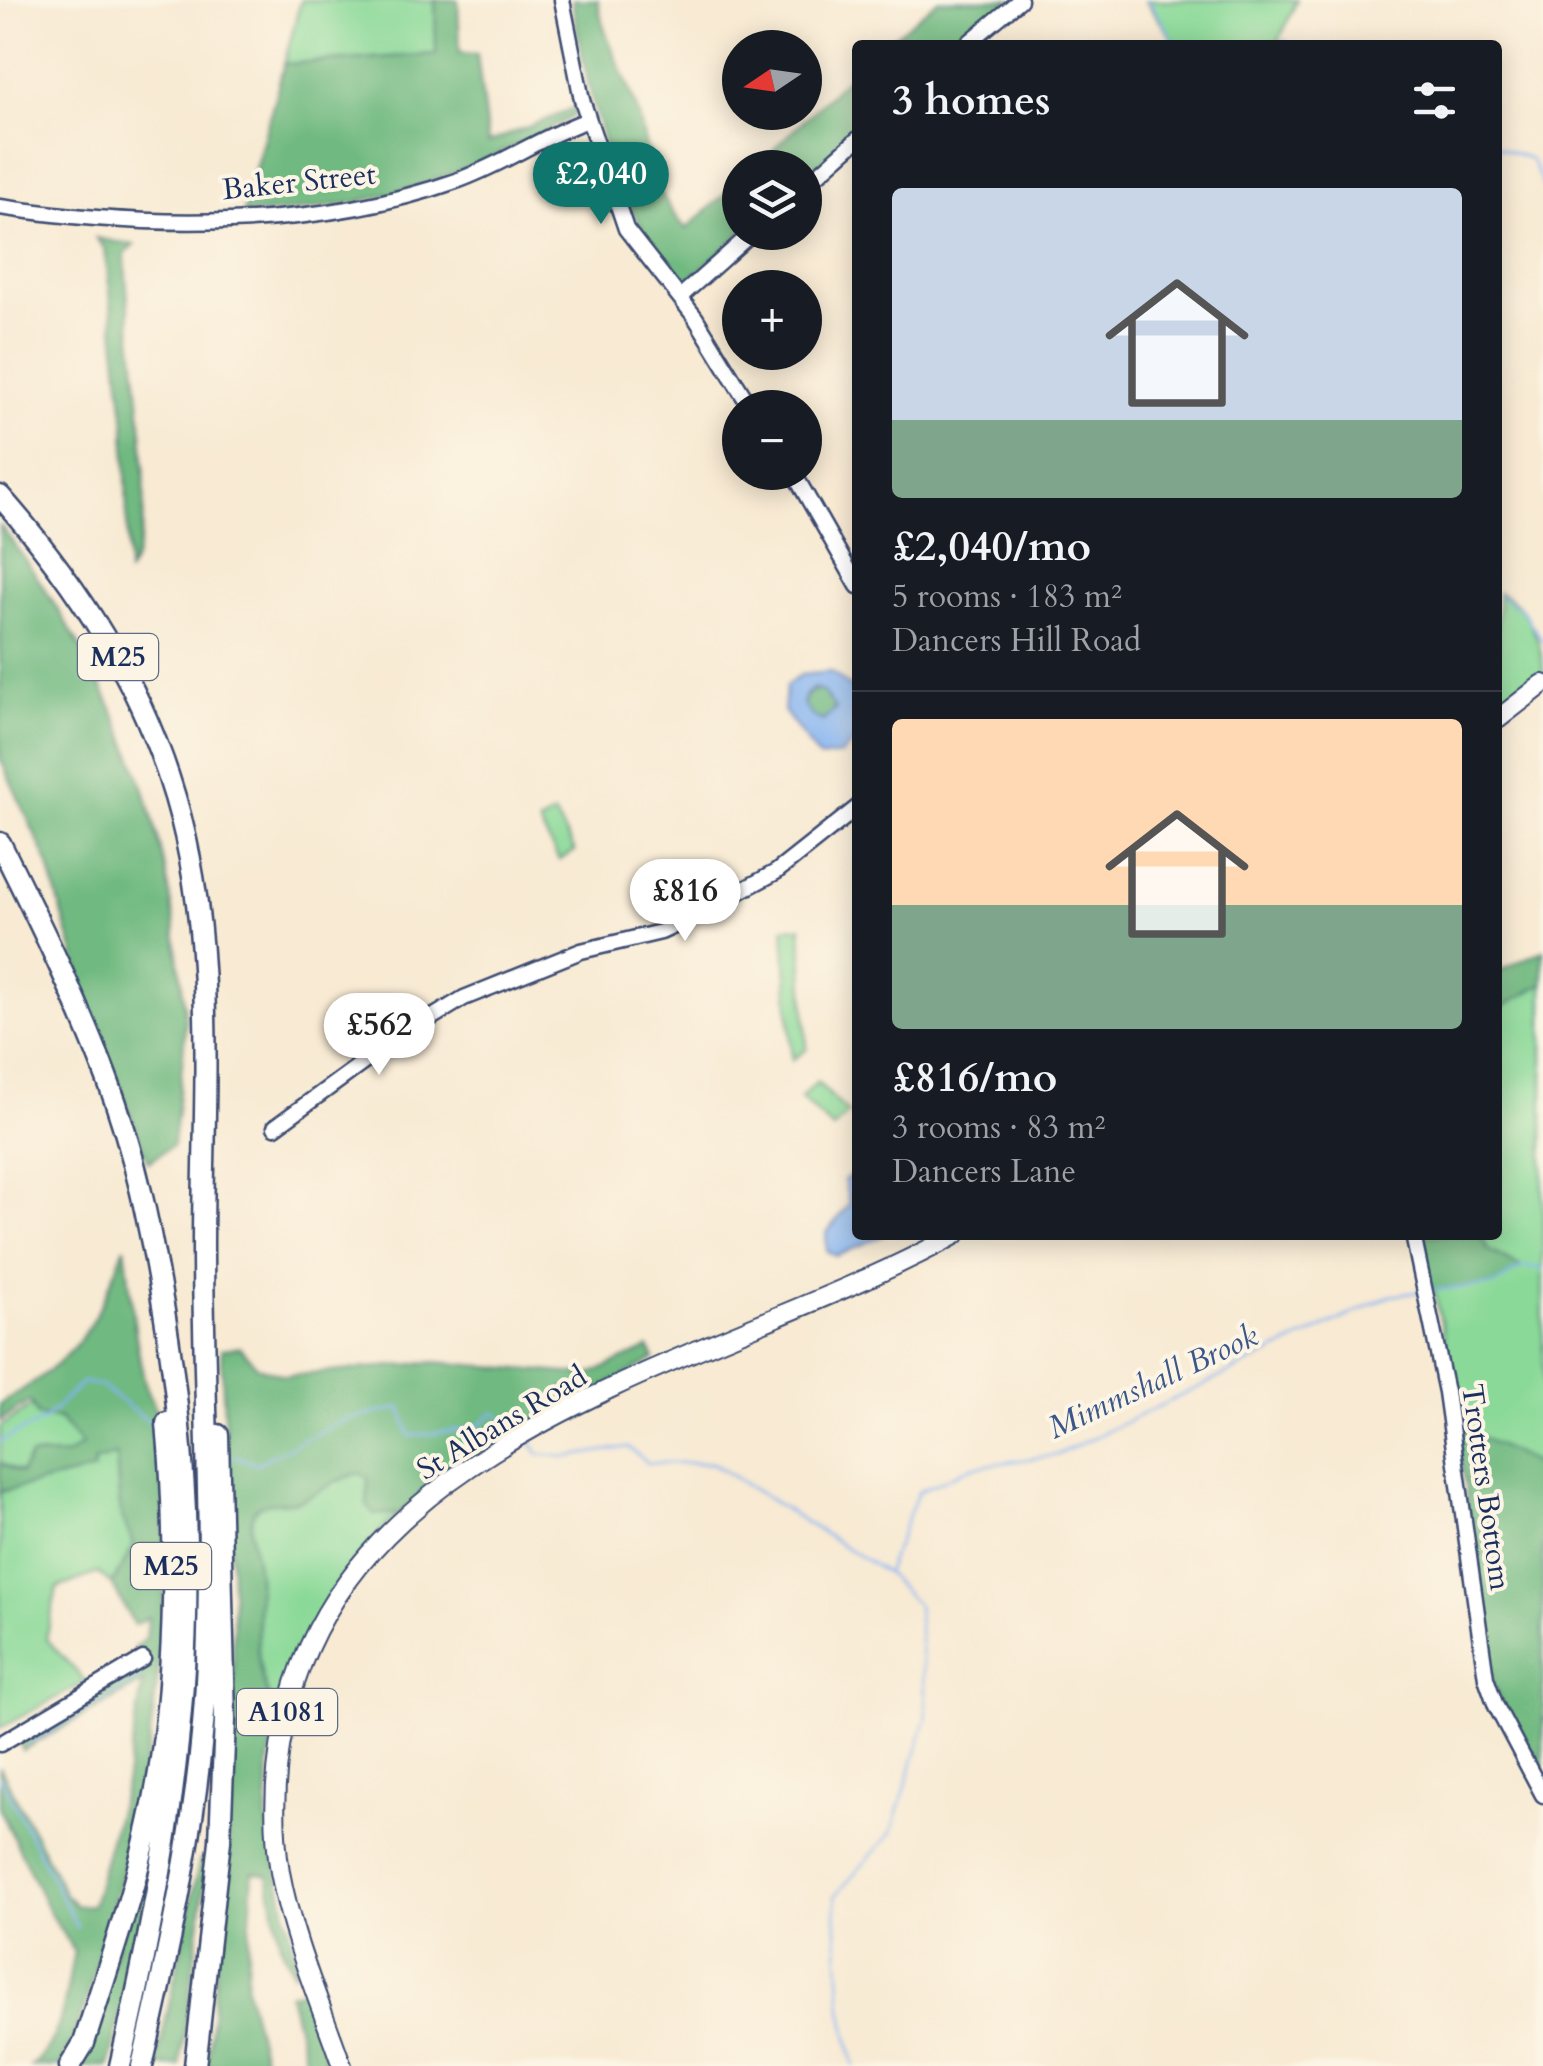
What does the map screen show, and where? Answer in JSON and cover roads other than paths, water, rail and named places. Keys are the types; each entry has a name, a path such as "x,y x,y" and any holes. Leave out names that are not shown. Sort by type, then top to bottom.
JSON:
{"highway":[{"name":"M25","path":"0,496 79,593 115,652 160,750 193,881 213,1122 224,1720 220,1841 195,2066"},
{"name":"M25","path":"0,843 97,1059 141,1195 178,1396 189,1568 187,1662 171,1823 156,1912 120,2066"},
{"name":"M25","path":"70,2066 84,2043 154,1798 167,1686 171,1558 160,1350 123,1163 98,1077 97,1059"},
{"name":"M25","path":"142,2066 185,1868 207,1662 203,1351 206,1072"}],"main road":[{"path":"1502,717 1543,684"},
{"name":"St Albans Road","path":"342,2066 294,1926 278,1852 274,1792 282,1732 296,1678 340,1591 395,1525 440,1487 515,1440 706,1344 877,1275 945,1240"}],"street":[{"path":"562,0 588,120 626,229 680,298 740,390"},
{"path":"972,40 1020,0"},
{"name":"Baker Street","path":"0,207 151,218 268,218 349,210 483,172 588,120"},
{"path":"822,171 852,144"},
{"path":"680,298 733,250"},
{"path":"803,490 852,575"},
{"path":"275,1127 390,1043 464,998 580,951 661,932 776,872 852,812"},
{"name":"Trotters Bottom","path":"1414,1240 1426,1290 1486,1678 1496,1706 1543,1795"},
{"path":"0,1744 143,1659"}],"water":[{"path":"831,672 852,688 852,743 841,755 819,758 784,711 786,686 801,675","holes":["814,688 823,692 836,709 823,721 811,715 803,704 806,694"]},
{"path":"852,1175 852,1240 873,1240 836,1256 827,1251 826,1234 849,1204 844,1180"}],"waterway":[{"path":"1148,0 1174,40"},
{"path":"1502,148 1531,159 1543,186"},
{"path":"1502,597 1520,608 1543,641"},
{"path":"1430,1290 1494,1285 1521,1267 1543,1268"},
{"name":"Mimmshall Brook","path":"530,1441 539,1454 567,1457 628,1447 648,1463 712,1463 886,1573 918,1492 972,1467 1057,1455 1390,1296 1418,1292"},
{"name":"Mimmshall Brook","path":"0,1441 43,1421 83,1382 100,1386 151,1423"},
{"name":"Mimmshall Brook","path":"234,1456 256,1464 344,1420 401,1408 410,1436 476,1428 494,1412 518,1427"},
{"path":"854,2066 842,2010 835,1896 892,1832 927,1716 917,1605 887,1574"},
{"path":"29,1744 140,1679"},
{"path":"0,1776 77,1927"}]}
